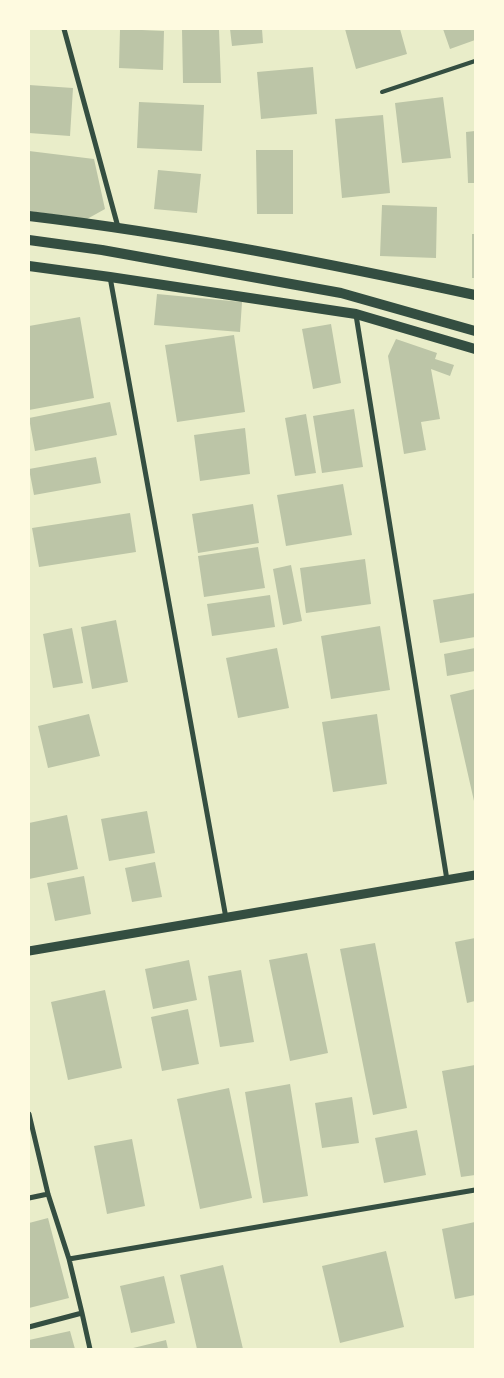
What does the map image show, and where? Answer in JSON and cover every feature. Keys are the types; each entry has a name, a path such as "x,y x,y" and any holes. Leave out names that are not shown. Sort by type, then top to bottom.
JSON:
{"main road":[{"path":"29,216 118,227 341,267 475,295"},
{"path":"29,240 102,250 341,293 475,331"},
{"path":"29,266 356,314 475,349"}],"street":[{"path":"64,29 118,227"},
{"path":"110,277 226,918"},
{"path":"356,314 447,880"},
{"path":"29,951 475,875"},
{"path":"29,1114 48,1194 69,1260 90,1349"},
{"path":"69,1260 475,1190"},
{"path":"29,1198 48,1194"},
{"path":"29,1327 82,1312"}],"lane":[{"path":"382,92 475,61"}],"building":[{"path":"120,29 164,31 163,70 119,68"},
{"path":"182,29 219,29 221,83 183,83"},
{"path":"230,29 262,29 263,43 232,46"},
{"path":"345,29 400,29 407,54 356,69"},
{"path":"443,29 475,29 475,40 450,49"},
{"path":"313,67 317,114 261,119 257,72"},
{"path":"29,85 73,88 70,136 29,133"},
{"path":"443,97 451,158 402,163 395,103"},
{"path":"139,102 204,105 202,151 137,148"},
{"path":"383,115 390,193 342,198 335,119"},
{"path":"475,131 475,183 468,183 466,132"},
{"path":"256,150 293,150 293,214 257,214"},
{"path":"29,151 94,159 105,209 87,219 29,211"},
{"path":"158,170 201,174 197,213 154,209"},
{"path":"382,205 437,207 436,258 380,256"},
{"path":"472,234 475,234 475,278 472,278"},
{"path":"157,294 242,302 240,332 154,325"},
{"path":"80,317 94,398 29,410 29,326"},
{"path":"331,324 341,383 313,389 302,329"},
{"path":"234,335 245,412 177,422 165,345"},
{"path":"396,339 437,353 435,359 454,365 450,376 431,369 440,419 421,422 426,450 404,454 388,356"},
{"path":"110,402 117,435 35,451 29,418"},
{"path":"354,409 363,467 322,473 313,416"},
{"path":"306,414 316,473 295,476 285,418"},
{"path":"245,428 250,474 200,481 194,435"},
{"path":"96,457 101,483 34,495 29,469"},
{"path":"343,484 352,535 286,546 277,495"},
{"path":"253,504 259,543 198,553 192,514"},
{"path":"130,513 136,552 39,567 32,528"},
{"path":"258,547 265,588 204,597 198,556"},
{"path":"365,559 371,604 306,613 300,568"},
{"path":"291,565 302,621 283,625 273,569"},
{"path":"475,593 475,637 440,643 433,600"},
{"path":"270,595 275,627 212,636 207,604"},
{"path":"116,620 128,682 92,689 81,627"},
{"path":"380,626 390,690 331,699 321,636"},
{"path":"72,628 83,683 53,688 43,634"},
{"path":"277,648 289,708 238,718 226,658"},
{"path":"475,648 475,671 447,676 444,654"},
{"path":"475,689 475,801 474,801 450,695"},
{"path":"89,714 100,756 48,768 38,726"},
{"path":"377,714 387,784 333,792 322,722"},
{"path":"147,811 155,853 109,861 101,819"},
{"path":"67,815 78,869 29,879 29,823"},
{"path":"155,862 162,897 132,902 125,868"},
{"path":"84,876 91,914 55,921 47,883"},
{"path":"475,938 475,1001 467,1003 455,942"},
{"path":"375,943 407,1108 373,1115 340,949"},
{"path":"307,953 328,1053 290,1061 269,960"},
{"path":"189,960 197,1000 153,1009 145,969"},
{"path":"241,970 254,1042 220,1047 208,976"},
{"path":"105,990 122,1068 68,1080 51,1002"},
{"path":"188,1009 199,1064 162,1071 151,1017"},
{"path":"475,1065 475,1175 461,1177 442,1071"},
{"path":"290,1084 308,1196 263,1203 245,1092"},
{"path":"229,1088 252,1198 200,1209 177,1099"},
{"path":"352,1097 359,1143 322,1148 315,1103"},
{"path":"417,1130 426,1175 384,1183 375,1138"},
{"path":"132,1139 145,1206 107,1214 94,1146"},
{"path":"48,1218 69,1298 29,1308 29,1223"},
{"path":"475,1222 475,1295 455,1299 442,1229"},
{"path":"386,1251 404,1327 340,1343 322,1266"},
{"path":"223,1265 243,1349 197,1349 180,1275"},
{"path":"164,1276 175,1323 131,1333 120,1286"},
{"path":"70,1331 75,1349 29,1349 29,1340"},
{"path":"166,1340 168,1349 129,1349"}]}
